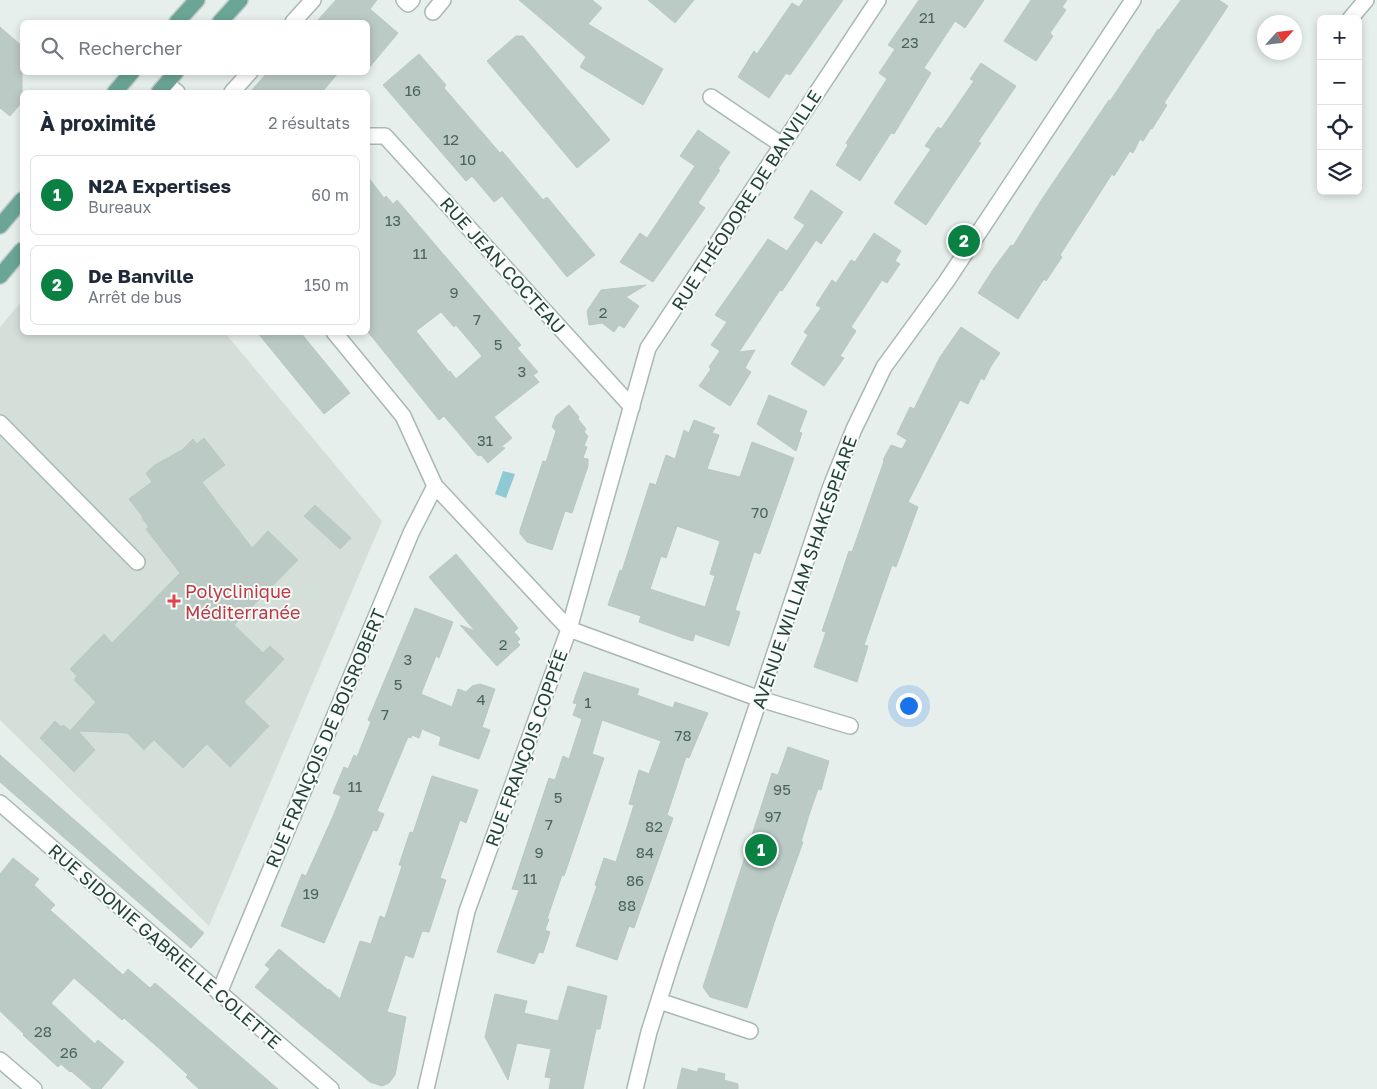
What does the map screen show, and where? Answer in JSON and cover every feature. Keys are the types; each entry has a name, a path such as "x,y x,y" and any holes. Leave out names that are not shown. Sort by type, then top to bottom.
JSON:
{"main road":[{"path":"179,20 197,0"},
{"path":"222,20 240,0"},
{"path":"117,90 129,75"},
{"path":"0,226 20,202"},
{"path":"0,276 20,252"}],"street":[{"path":"295,20 313,0"},
{"path":"404,0 408,4 412,0"},
{"path":"433,12 443,0"},
{"name":"RUE THÉODORE DE BANVILLE","path":"632,408 648,348 878,0"},
{"name":"AVENUE WILLIAM SHAKESPEARE","path":"635,1089 649,1032 831,486 854,429 884,368 943,286 1133,0"},
{"path":"1353,15 1366,0"},
{"path":"234,90 247,75"},
{"path":"711,97 782,145"},
{"name":"RUE JEAN COCTEAU","path":"370,136 385,136 632,408"},
{"path":"336,335 403,416 435,486 569,629 760,699 850,726"},
{"name":"RUE FRANÇOIS COPPÉE","path":"426,1089 467,910 569,629 632,408"},
{"path":"0,422 138,562"},
{"name":"RUE FRANÇOIS DE BOISROBERT","path":"219,993 412,533 435,486"},
{"name":"RUE SIDONIE GABRIELLE COLETTE","path":"0,803 331,1089"},
{"path":"659,1002 750,1030"},
{"path":"0,1060 34,1089"}],"shaded area":[{"name":"Polyclinique Méditerranée","path":"20,303 20,335 227,335 382,521 209,926 0,720 0,327"}],"water":[{"path":"503,471 515,474 506,498 495,494"}],"building":[{"path":"336,0 377,0 370,9 398,33 370,67 370,20 318,20"},
{"path":"519,0 592,0 602,8 588,24 663,69 643,105 580,67 586,57"},
{"path":"648,0 694,0 675,23"},
{"path":"804,0 843,0 790,75 786,73 769,98 738,77 754,51 757,54 792,3 799,7"},
{"path":"919,0 984,0 965,28 955,21 924,68 931,73 894,134 891,133 860,181 836,165 848,145 846,143 887,79 879,73 895,49 888,45"},
{"path":"1031,0 1067,0 1062,7 1066,10 1050,33 1053,36 1036,61 1004,41"},
{"path":"1181,0 1219,0 1228,6 1164,103 1167,105 1152,129 1143,141 1140,139 1133,153 1130,151 1114,176 1112,174 1060,255 1062,257 1046,281 1044,279 1018,319 978,293 1011,245 1013,246 1042,199 1158,29"},
{"path":"0,27 20,44 22,90 20,90 20,104 10,116 0,108"},
{"path":"516,36 523,36 610,140 577,168 487,61"},
{"path":"419,54 446,85 444,88 500,153 502,151 543,200 547,197 595,255 567,277 502,196 494,202 472,176 466,181 383,85"},
{"path":"981,63 1016,86 978,142 981,143 926,225 894,203 931,149 925,146 938,127 941,129 974,81 970,79"},
{"path":"265,75 336,75 324,90 252,90"},
{"path":"698,130 730,152 698,203 705,208 653,282 620,262 640,233 647,238 695,166 680,156"},
{"path":"370,180 384,198 386,196 393,204 397,200 521,345 517,348 538,372 533,375 539,382 494,417 512,438 501,447 505,448 488,463 481,455 478,456 444,416 439,420 370,334","holes":["441,312 454,327 456,325 482,356 456,379 416,331"]},
{"path":"811,190 843,212 821,244 816,240 739,352 755,350 745,368 751,372 730,406 699,386 711,369 709,367 720,351 711,345 727,322 715,315 768,239 787,251 805,225 794,218"},
{"path":"874,233 901,251 895,261 900,264 887,283 882,280 851,327 856,331 840,356 844,358 824,386 791,364 808,335 804,332 821,308 816,305 832,280 836,283 851,260 855,262"},
{"path":"646,285 626,297 639,306 624,328 619,325 614,332 602,323 589,325 587,311 601,290"},
{"path":"961,327 1000,353 984,380 981,378 968,404 960,400 908,502 918,507 896,567 892,565 864,645 868,646 857,682 814,667 826,632 822,631 849,551 852,552 883,460 891,445 902,449 907,440 897,434 910,407 914,409 940,357"},
{"path":"259,335 302,335 350,393 324,414"},
{"path":"769,395 807,411 799,432 802,433 796,451 757,424"},
{"path":"569,405 586,429 584,432 588,436 584,446 587,447 583,458 588,459 588,466 572,513 565,511 552,550 527,542 520,534 520,530 543,461 546,462 556,431 552,427 556,416"},
{"path":"694,420 715,428 712,433 719,435 707,469 740,477 752,442 794,458 760,554 754,552 735,610 740,612 729,646 695,634 693,641 683,638 639,622 641,616 608,605 620,570 622,571 650,483 656,485 666,455 675,459 684,430 689,433","holes":["677,526 720,541 710,574 715,576 705,607 650,589 661,556 666,558"]},
{"path":"204,438 225,465 202,482 252,548 268,531 298,560 234,625 263,653 270,646 284,659 244,702 269,726 230,767 207,744 183,768 154,740 144,750 127,733 78,731 95,750 74,772 40,738 55,721 61,727 64,725 70,731 96,702 74,680 77,676 70,669 104,634 112,643 180,573 146,529 149,527 129,499 152,482 146,473 155,465 182,450 193,439 197,444"},
{"path":"315,505 351,538 340,549 304,516"},
{"path":"456,554 518,628 514,632 520,639 517,642 520,645 497,666 460,625 475,631 429,577"},
{"path":"415,608 453,622 439,658 436,656 421,694 452,707 458,689 466,692 472,686 480,684 495,689 482,727 490,730 479,759 439,745 441,737 422,729 419,738 412,735 411,738 408,737 377,811 384,814 377,831 373,830 324,943 281,926 302,874 306,876 334,814 341,796 333,793 344,767 348,769 354,755 357,757 371,722 368,720"},
{"path":"584,672 639,689 637,695 673,708 675,702 708,713 689,758 686,757 667,815 673,818 634,928 629,926 617,960 576,946 597,886 595,885 604,858 616,862 634,805 629,804 639,770 649,774 661,741 602,720 592,754 604,758 564,876 562,875 547,919 549,919 545,930 550,932 543,953 539,952 534,964 497,952 519,890 512,889 549,778 555,780 563,756 569,759 582,719 573,715 577,704 573,703"},
{"path":"788,747 829,761 821,790 818,789 809,815 801,842 803,842 774,923 747,1008 710,997 703,987 772,773 778,775"},
{"path":"0,755 204,933 191,948 0,782"},
{"path":"432,776 478,790 466,823 460,820 440,878 446,880 429,932 422,931 413,958 405,955 387,1012 406,1017 395,1075 389,1083 382,1086 370,1082 255,987 270,969 265,965 279,949 340,999 360,941 371,944 380,916 385,918 402,866 399,865 410,832 413,833"},
{"path":"13,858 39,879 34,885 55,905 50,910 123,975 128,969 150,988 155,983 278,1089 199,1089 186,1077 188,1075 161,1050 124,1018 122,1020 74,978 51,1003 95,1044 98,1040 124,1062 101,1089 92,1089 61,1064 58,1067 0,1011 0,874"},
{"path":"568,986 607,996 600,1029 596,1029 583,1089 549,1089 551,1078 545,1077 551,1049 517,1043 508,1080 485,1037 495,994 527,1001 524,1013 558,1021"},
{"path":"682,1068 697,1072 699,1068 725,1074 724,1080 738,1084 738,1089 677,1089"}],"place":[{"name":"De Banville","path":"964,241"},
{"name":"Polyclinique Méditerranée","path":"174,601"},
{"name":"N2A Expertises","path":"761,850"}]}
